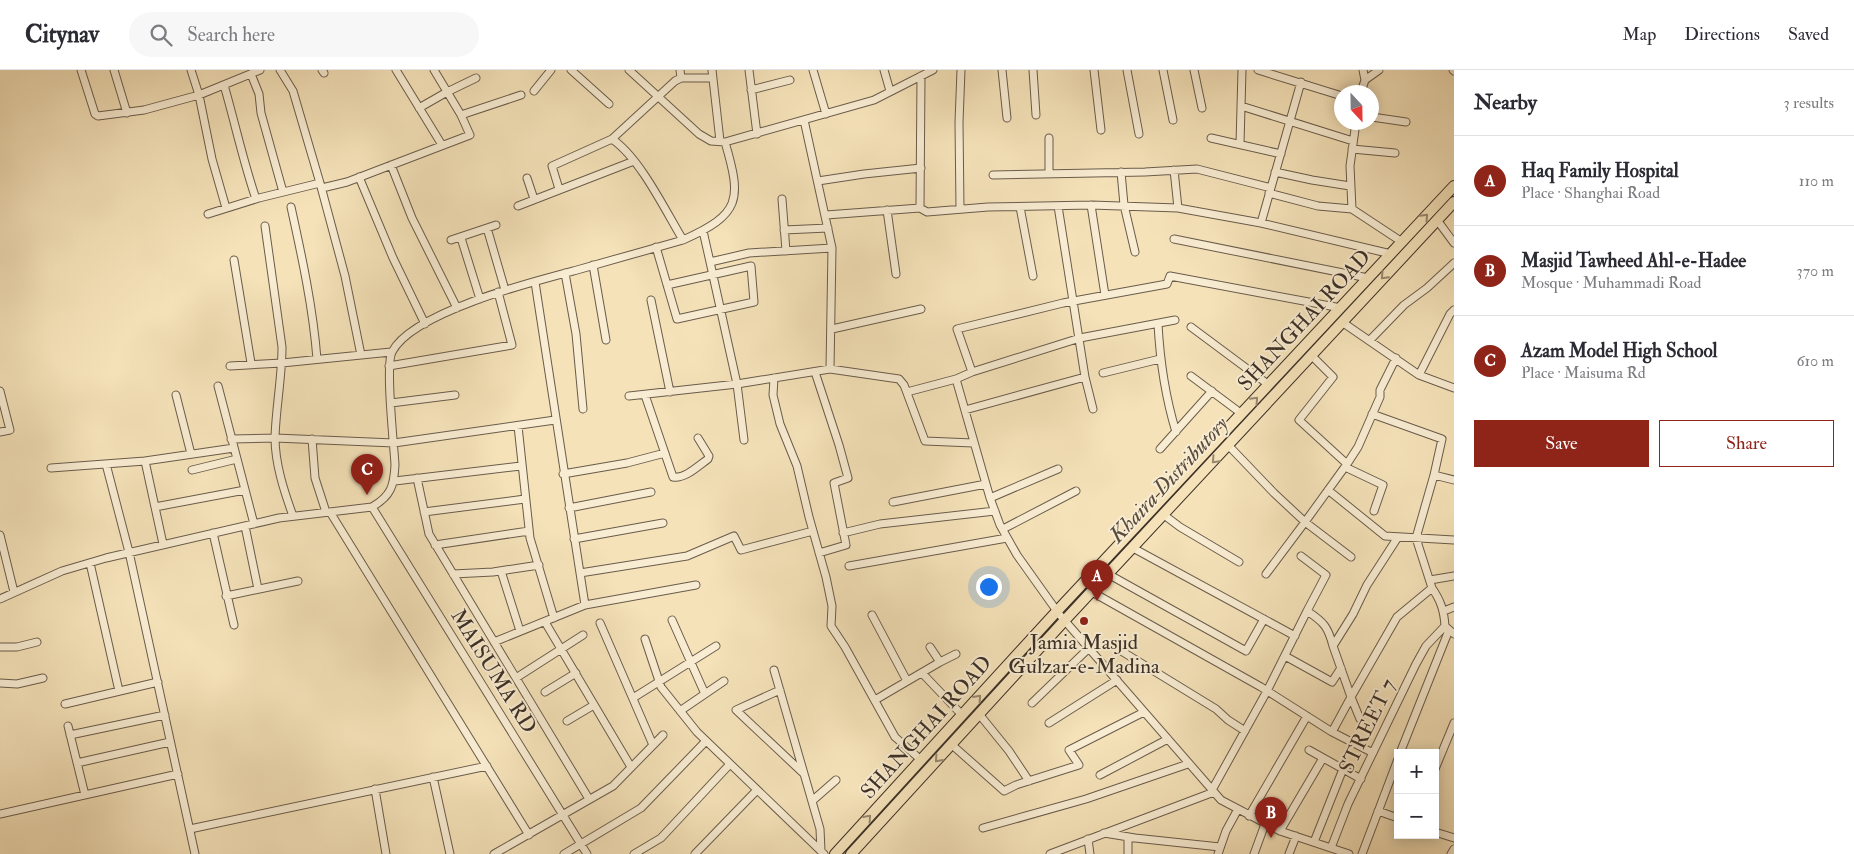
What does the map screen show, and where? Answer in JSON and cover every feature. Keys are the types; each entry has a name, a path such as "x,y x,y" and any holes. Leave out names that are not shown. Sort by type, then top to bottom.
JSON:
{"main road":[{"name":"SHANGHAI ROAD","path":"854,853 979,714 1061,616 1242,414 1454,186"},
{"name":"SHANGHAI ROAD","path":"835,854 962,715 1061,616 1092,592 1454,202"}],"street":[{"path":"81,70 94,114 101,117 168,105 199,95 260,70"},
{"path":"114,70 127,113"},
{"path":"191,70 199,95 212,158 226,208"},
{"path":"280,70 293,91 321,185 345,276 361,355"},
{"path":"396,70 442,145"},
{"path":"208,214 283,192 347,182 470,135 462,115 434,70"},
{"path":"534,91 550,70"},
{"path":"571,70 609,104"},
{"path":"629,70 699,134 711,141 723,141 757,134 874,100 933,70"},
{"path":"680,70 681,78"},
{"path":"0,600 62,571 130,552 293,516 372,507 389,494 394,481 394,443 389,366 391,352 404,338 425,324 480,298 683,240 719,221 731,208 735,193 734,173 723,141 712,70"},
{"path":"749,70 757,134"},
{"path":"813,70 826,114"},
{"path":"884,70 890,91"},
{"path":"960,210 959,122 961,70"},
{"path":"1002,70 1006,118"},
{"path":"1033,70 1036,115"},
{"path":"1094,70 1101,130"},
{"path":"1127,70 1139,134"},
{"path":"1163,70 1174,120"},
{"path":"1194,70 1202,108"},
{"path":"1240,144 1242,70"},
{"path":"1258,70 1334,93"},
{"path":"1363,70 1365,80 1363,85"},
{"path":"1365,80 1379,70"},
{"path":"250,74 259,94 261,112 283,192"},
{"path":"920,208 921,76"},
{"path":"419,108 476,78"},
{"path":"559,189 552,166 612,139 658,96 681,78 713,78"},
{"path":"751,90 790,80"},
{"path":"1261,223 1301,82"},
{"path":"224,85 240,144 243,163 256,199"},
{"path":"462,115 521,95"},
{"path":"1241,106 1353,141"},
{"path":"1379,117 1406,122"},
{"path":"804,120 832,248 830,369"},
{"path":"1352,209 1350,166 1355,130"},
{"path":"1049,138 1050,174"},
{"path":"1211,138 1280,154"},
{"path":"612,139 622,146 634,161 683,240"},
{"path":"1352,149 1395,153"},
{"path":"518,206 634,161"},
{"path":"391,165 412,218 457,308"},
{"path":"818,181 921,168"},
{"path":"993,175 1197,169 1318,206 1352,209 1402,242"},
{"path":"1174,170 1178,208"},
{"path":"1121,172 1124,205 1135,252"},
{"path":"1275,172 1350,186"},
{"path":"359,177 392,258 425,324"},
{"path":"527,178 534,199"},
{"path":"782,199 786,251"},
{"path":"826,215 920,208 927,212 1092,205 1178,208 1261,223 1391,254"},
{"path":"1092,205 1105,295"},
{"path":"1058,206 1072,302 1080,338 1085,377 1093,409"},
{"path":"291,207 303,261 316,338 317,359"},
{"path":"1020,207 1033,276"},
{"path":"887,210 896,274"},
{"path":"1437,220 1454,243"},
{"path":"451,240 496,225"},
{"path":"265,226 282,347 275,438 278,466 293,516"},
{"path":"389,366 512,345 502,291 487,228"},
{"path":"784,230 828,228"},
{"path":"703,231 737,384 744,440"},
{"path":"461,238 480,298"},
{"path":"1174,239 1368,278"},
{"path":"656,247 667,285 677,319 754,302 750,266 667,285"},
{"path":"710,262 749,253 832,248"},
{"path":"234,260 251,364"},
{"path":"1370,340 1404,305 1427,288 1454,263"},
{"path":"593,265 606,340"},
{"path":"564,273 576,334 583,408"},
{"path":"972,372 957,329 1072,302 1168,284 1170,276 1341,308"},
{"path":"535,282 563,474 585,605"},
{"path":"650,300 670,392"},
{"path":"832,329 921,309"},
{"path":"1419,375 1450,314 1454,310"},
{"path":"907,392 1080,338 1175,320"},
{"path":"1342,322 1419,375 1453,388 1454,380"},
{"path":"1158,324 1160,359 1167,404 1176,432"},
{"path":"1191,327 1269,385"},
{"path":"230,366 282,363 391,352"},
{"path":"1311,355 1333,377 1299,420 1346,466 1383,485 1374,511"},
{"path":"1266,574 1358,447 1380,397 1380,390 1396,358"},
{"path":"1103,373 1160,359"},
{"path":"629,396 737,384 830,369 899,379 907,392 925,441 973,443"},
{"path":"815,372 848,478 834,484 846,545 819,553"},
{"path":"1192,376 1242,414"},
{"path":"965,410 1085,377"},
{"path":"774,378 773,395 780,424 797,466 826,577 832,606 831,626 845,647 895,737 921,760"},
{"path":"956,378 973,443 995,511 1017,556 1061,616 1221,800 1280,831 1335,851 1349,854"},
{"path":"218,386 254,524"},
{"path":"1160,449 1212,391"},
{"path":"0,393 10,430 0,432"},
{"path":"645,394 673,477 678,478 689,473 709,456 698,438"},
{"path":"176,395 191,454"},
{"path":"391,403 455,395"},
{"path":"1372,414 1442,439 1416,538 1432,588 1441,602 1449,630 1402,749"},
{"path":"231,439 275,438 394,443 555,420"},
{"path":"518,426 529,531 554,618"},
{"path":"312,439 314,478 328,512 530,834"},
{"path":"1228,445 1274,494 1305,522 1351,557"},
{"path":"51,468 144,461 234,448"},
{"path":"563,474 627,463 665,453"},
{"path":"192,470 237,459"},
{"path":"144,461 163,544"},
{"path":"106,464 130,552 195,854"},
{"path":"394,481 521,466"},
{"path":"990,498 1058,469"},
{"path":"1434,474 1454,480"},
{"path":"417,478 429,534 589,799"},
{"path":"893,502 986,484"},
{"path":"155,508 245,490"},
{"path":"1328,490 1385,536 1454,540"},
{"path":"1003,529 1076,491"},
{"path":"569,508 651,492"},
{"path":"424,512 525,499"},
{"name":"MAISUMA RD","path":"372,507 587,854"},
{"path":"843,533 880,524 995,511"},
{"path":"1164,515 1180,527 1239,562"},
{"path":"574,539 664,523"},
{"path":"245,526 258,589"},
{"path":"435,545 529,531"},
{"path":"580,574 687,556 734,536 741,550 813,531"},
{"path":"213,533 234,625"},
{"path":"0,535 14,592"},
{"path":"1333,646 1353,614 1367,585 1398,537"},
{"path":"849,566 1007,538"},
{"path":"1133,548 1295,636"},
{"path":"1055,853 1213,791 1326,575 1301,556"},
{"path":"90,563 119,691"},
{"path":"453,574 501,570 539,564"},
{"path":"501,570 520,631"},
{"path":"1108,574 1246,651 1264,619"},
{"path":"1430,580 1454,576"},
{"path":"226,596 298,581"},
{"path":"494,642 585,605 696,585"},
{"path":"1332,732 1397,617 1432,588"},
{"path":"1092,592 1267,691 1332,732 1372,753"},
{"path":"1444,611 1454,607"},
{"path":"1307,611 1325,625 1360,719"},
{"path":"872,615 907,681"},
{"path":"672,620 705,694"},
{"path":"545,622 632,767"},
{"path":"600,623 653,746"},
{"name":"STREET 7","path":"1335,851 1348,804 1426,646 1449,630"},
{"path":"516,678 584,635"},
{"path":"645,639 661,687 680,712 706,741 822,853"},
{"path":"0,647 17,647 37,642"},
{"path":"633,698 716,646"},
{"path":"930,647 940,662"},
{"path":"1032,702 1089,648"},
{"path":"1118,649 1216,709 1228,720 1245,731"},
{"path":"875,700 956,654"},
{"path":"1285,656 1332,682 1341,668"},
{"path":"774,670 820,830 822,853"},
{"path":"545,692 576,673"},
{"path":"922,673 962,715"},
{"path":"0,683 17,684 43,678"},
{"path":"1049,723 1117,680"},
{"path":"680,712 724,681"},
{"path":"65,704 158,682"},
{"path":"780,690 736,710 804,773"},
{"path":"567,721 594,705"},
{"path":"951,744 1004,791 1016,785 1078,765 1069,750 1144,712"},
{"path":"979,714 1009,751 1029,781"},
{"path":"70,735 165,715"},
{"path":"1249,816 1307,716"},
{"path":"1439,759 1454,723"},
{"path":"68,726 85,795"},
{"path":"494,854 612,786 664,735"},
{"path":"1100,775 1168,740"},
{"path":"564,854 641,808 706,741"},
{"path":"77,763 170,742"},
{"path":"1309,750 1361,779"},
{"path":"1280,831 1323,758"},
{"path":"634,854 661,838 730,764"},
{"path":"983,828 1086,800 1188,764"},
{"path":"190,829 487,766"},
{"path":"1314,842 1343,769"},
{"path":"1362,854 1394,769"},
{"path":"0,814 178,774"},
{"path":"433,777 450,854"},
{"path":"812,801 836,780"},
{"path":"375,790 386,854"},
{"path":"695,854 757,790"},
{"path":"1104,833 1219,850 1238,809"},
{"path":"1378,810 1394,816"},
{"path":"1254,854 1265,824"},
{"path":"1439,833 1454,838"},
{"path":"1289,854 1296,836"},
{"path":"1128,837 1128,854"},
{"path":"1088,839 1090,854"},
{"path":"1451,854 1454,850"}],"waterway":[{"name":"Khaira Distributory","path":"1062,615 1236,427"},
{"name":"Khaira Distributory","path":"843,854 1059,618"}],"place":[{"name":"Azam Model High School","path":"367,495"},
{"name":"Haq Family Hospital","path":"1097,601"},
{"name":"Jamia Masjid Gulzar-e-Madina","path":"1084,621"},
{"name":"Masjid Tawheed Ahl-e-Hadee","path":"1271,838"}]}
